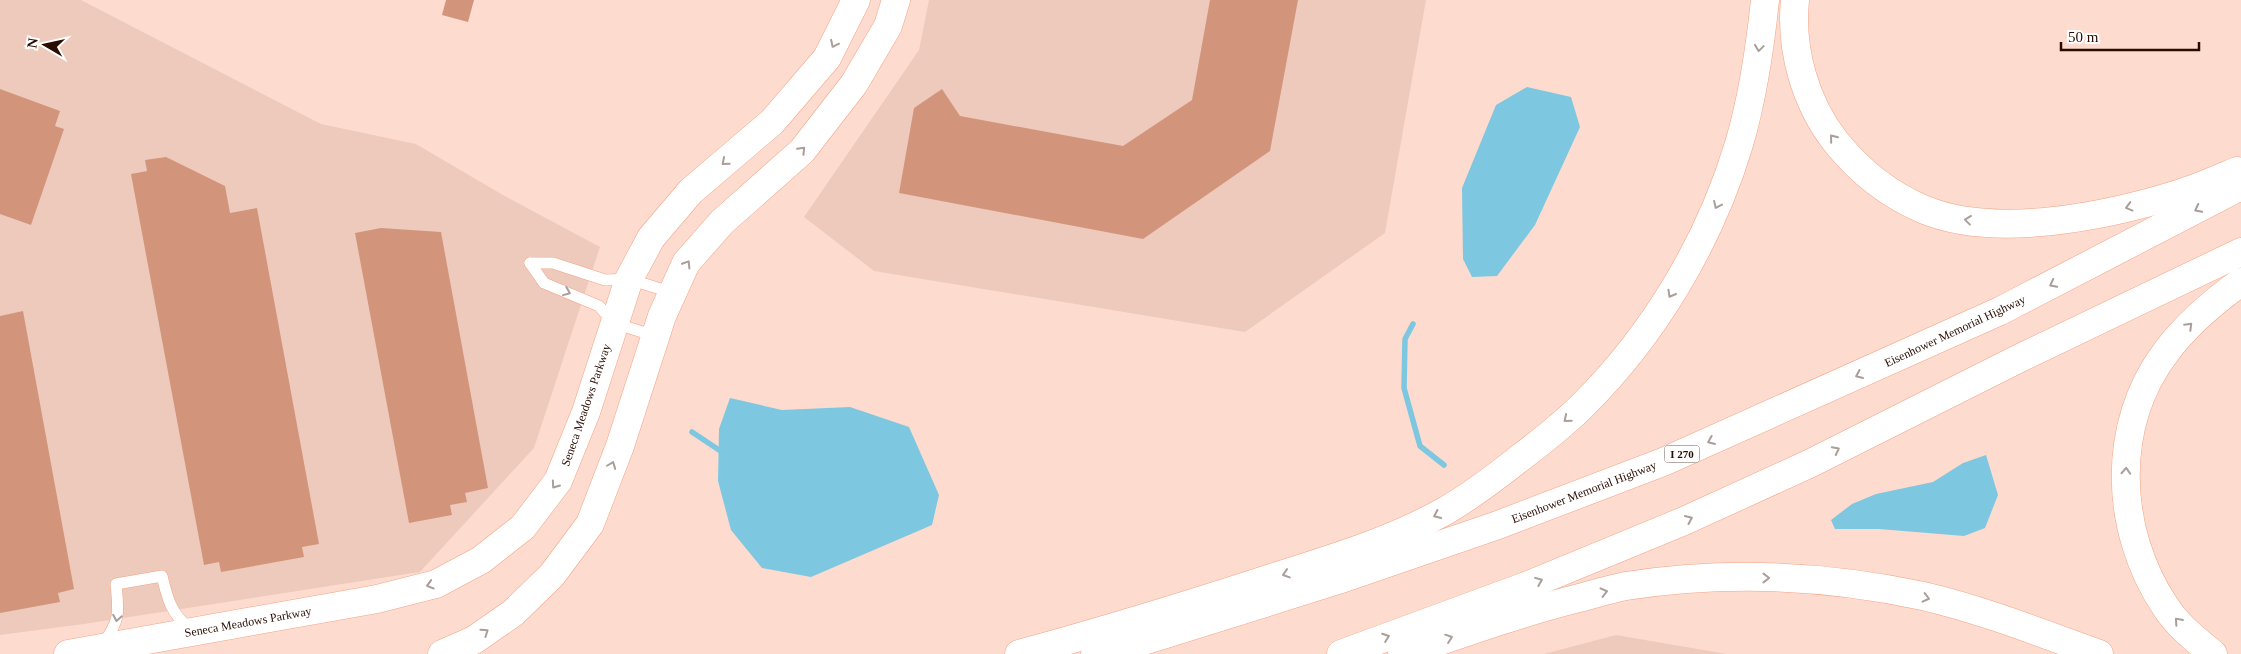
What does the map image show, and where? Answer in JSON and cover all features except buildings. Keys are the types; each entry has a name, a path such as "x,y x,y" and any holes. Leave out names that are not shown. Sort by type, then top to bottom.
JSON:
{"main road":[{"name":"Seneca Meadows Parkway","path":"68,654 377,599 436,584 481,560 523,527 558,481 586,412 629,279 651,238 691,191 772,122 827,58 856,0"},
{"path":"442,654 474,640 513,613 552,575 590,524 620,446 655,336 686,263 722,222 802,151 854,84 888,26 896,0"},
{"path":"1019,654 1144,620 1331,559 1390,536 1444,511 1492,480 1582,406 1624,359 1663,307 1695,252 1723,190 1740,144 1753,89 1765,0"},
{"path":"1795,0 1794,17 1797,55 1810,97 1826,130 1854,164 1888,191 1926,210 1963,220 2008,224 2062,220 2117,210 2179,194 2241,169"},
{"name":"Eisenhower Memorial Highway","path":"1095,654 1150,639 1498,525 1663,462 2000,311 2241,186"},
{"path":"1341,654 1526,586 1684,521 1809,464 2020,358 2241,252"},
{"path":"2213,654 2190,636 2165,607 2148,576 2136,544 2127,507 2125,474 2128,443 2136,412 2147,383 2165,353 2186,328 2210,305 2241,282"},
{"path":"1402,654 1532,610 1625,587 1679,580 1742,577 1798,578 1864,585 1924,596 1990,615 2098,654"}],"lane":[{"path":"655,336 614,323 599,306 544,283 530,263 553,263 606,280 629,279 673,292"},
{"path":"101,648 115,627 118,610 116,584 162,576 168,602 177,618 194,632"}],"shaded area":[{"path":"0,0 81,0 321,124 416,144 503,195 600,247 534,448 420,572 84,624 0,635"},
{"path":"929,0 1426,0 1385,233 1245,332 874,271 804,217 919,50"},
{"path":"1616,635 1727,654 1544,654"}],"water":[{"path":"1527,87 1571,97 1580,127 1535,225 1497,276 1472,277 1463,259 1462,188 1496,105"},
{"path":"730,398 782,410 850,407 909,427 939,495 932,525 811,577 762,568 731,530 718,481 719,429"},
{"path":"1986,455 1998,495 1985,528 1964,536 1879,529 1835,529 1831,520 1852,504 1876,494 1933,482 1963,463"}],"waterway":[{"path":"1413,324 1405,339 1404,388 1420,446 1444,465"},
{"path":"692,432 719,450"}]}
